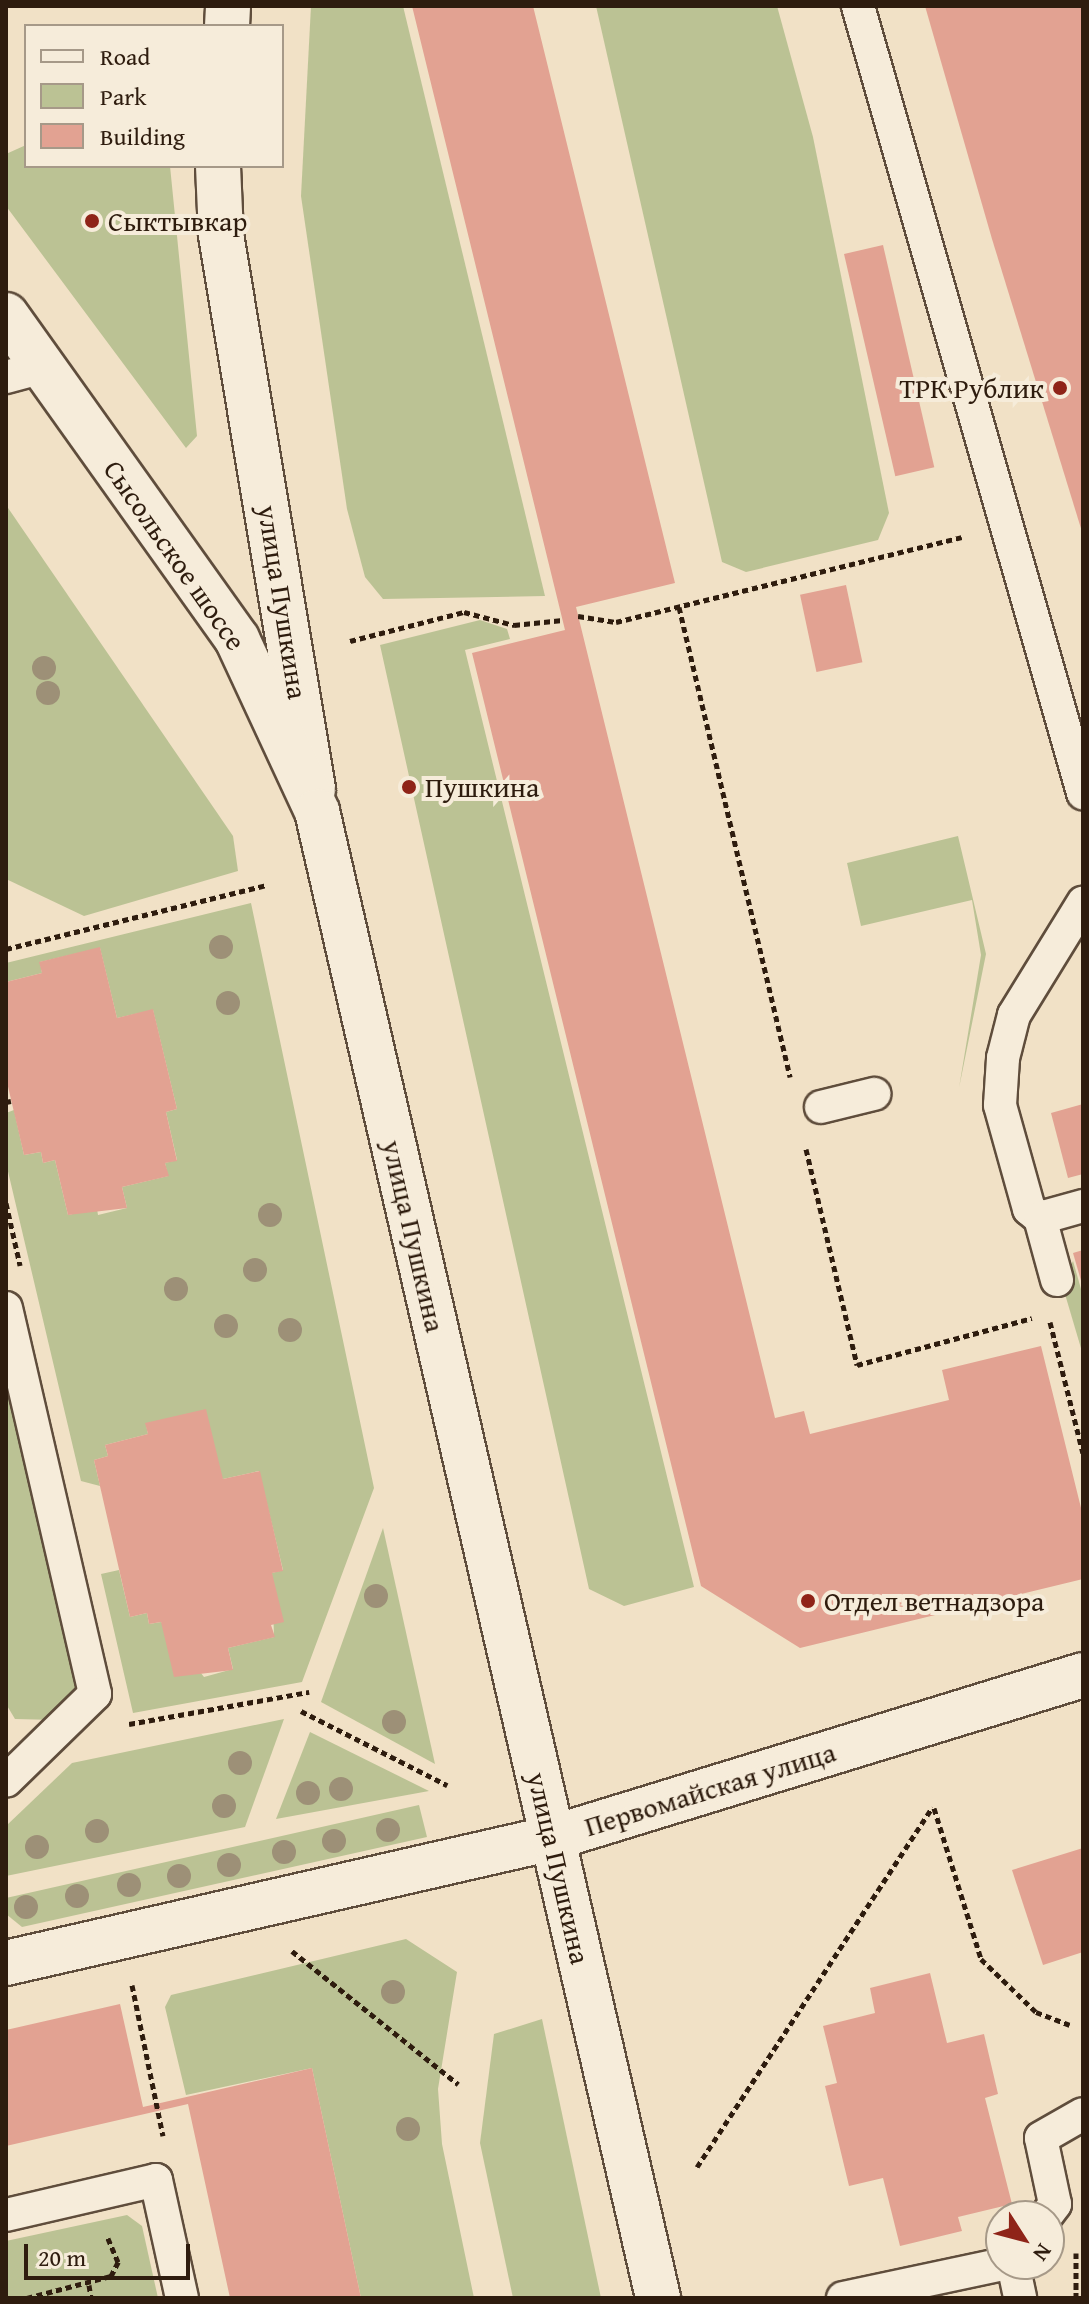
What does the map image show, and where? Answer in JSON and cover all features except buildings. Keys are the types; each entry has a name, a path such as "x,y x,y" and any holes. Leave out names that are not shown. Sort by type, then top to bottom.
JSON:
{"main road":[{"name":"улица Пушкина","path":"218,168 221,235 317,811 658,2298"},
{"name":"Сысольское шоссе","path":"6,315 25,372 237,639 317,811"},
{"name":"Первомайская улица","path":"6,1963 552,1838 1083,1675"}],"lane":[{"path":"858,6 1083,793"},
{"path":"1057,1280 1040,1218 1029,1209 1000,1105 1003,1058 1014,1015 1083,903"},
{"path":"821,1107 874,1094"},
{"path":"1040,1218 1083,1206"},
{"path":"6,1308 95,1694 6,1781"},
{"path":"1054,2200 1041,2138 1083,2114"},
{"path":"6,2215 156,2180 182,2298"},
{"path":"843,2298 985,2268"}],"path":[{"path":"578,616 616,622 1006,526"},
{"path":"350,641 464,612 514,625 563,620"},
{"path":"6,949 266,885"},
{"path":"301,1711 447,1785"},
{"path":"697,2167 933,1807 981,1959 1036,2012 1070,2025"},
{"path":"279,1940 458,2084"},
{"path":"130,1976 167,2154 156,2180"},
{"path":"27,2298 89,2285 111,2276 118,2262 112,2240 96,2236"},
{"path":"1076,2298 1074,2256 1083,2242"},
{"path":"89,2285 91,2298"}],"green space":[{"path":"311,6 403,6 545,596 383,599 365,577 347,509 301,196"},
{"path":"596,6 777,6 813,137 889,513 878,540 746,572 722,562"},
{"path":"24,146 24,168 170,168 197,436 186,448 6,206 6,154"},
{"path":"6,505 233,836 238,871 84,916 6,879"},
{"path":"480,620 507,629 510,639 465,650 694,1587 624,1606 589,1589 380,645"},
{"path":"958,836 986,954 959,1088 981,955 972,900 861,926 847,863"},
{"path":"251,903 374,1488 302,1682 133,1713 101,1574 119,1570 130,1617 147,1613 149,1624 161,1622 204,1677 233,1669 228,1648 274,1637 272,1573 283,1570 259,1471 223,1479 146,1424 148,1434 105,1445 108,1456 94,1460 100,1486 81,1481 6,1163 6,1113 14,1110 24,1155 41,1152 43,1163 55,1160 68,1215 97,1209 98,1215 127,1208 122,1187 168,1176 165,1163 177,1160 166,1112 177,1109 153,1010 117,1018 100,948 40,962 42,973 6,982 6,963"},
{"path":"1073,1261 1083,1296 1083,1355 1062,1284"},
{"path":"6,1376 82,1690 56,1720 15,1719 6,1704"},
{"path":"383,1528 435,1764 321,1702"},
{"path":"284,1719 245,1827 6,1876 6,1826 72,1763"},
{"path":"310,1732 429,1791 276,1819"},
{"path":"419,1805 427,1837 22,1927 6,1914 6,1898"},
{"path":"406,1939 457,1972 438,2089 442,2144 474,2298 361,2298 312,2068 186,2095 165,2007 171,1995"},
{"path":"542,2019 601,2298 513,2298 480,2143 494,2034"},
{"path":"127,2215 142,2226 158,2298 6,2298 6,2241"}],"place":[{"name":"Сыктывкар","path":"92,221"},
{"name":"ТРК Рублик","path":"1060,388"},
{"name":"Пушкина","path":"409,787"},
{"name":"Отдел ветнадзора","path":"808,1601"}]}
